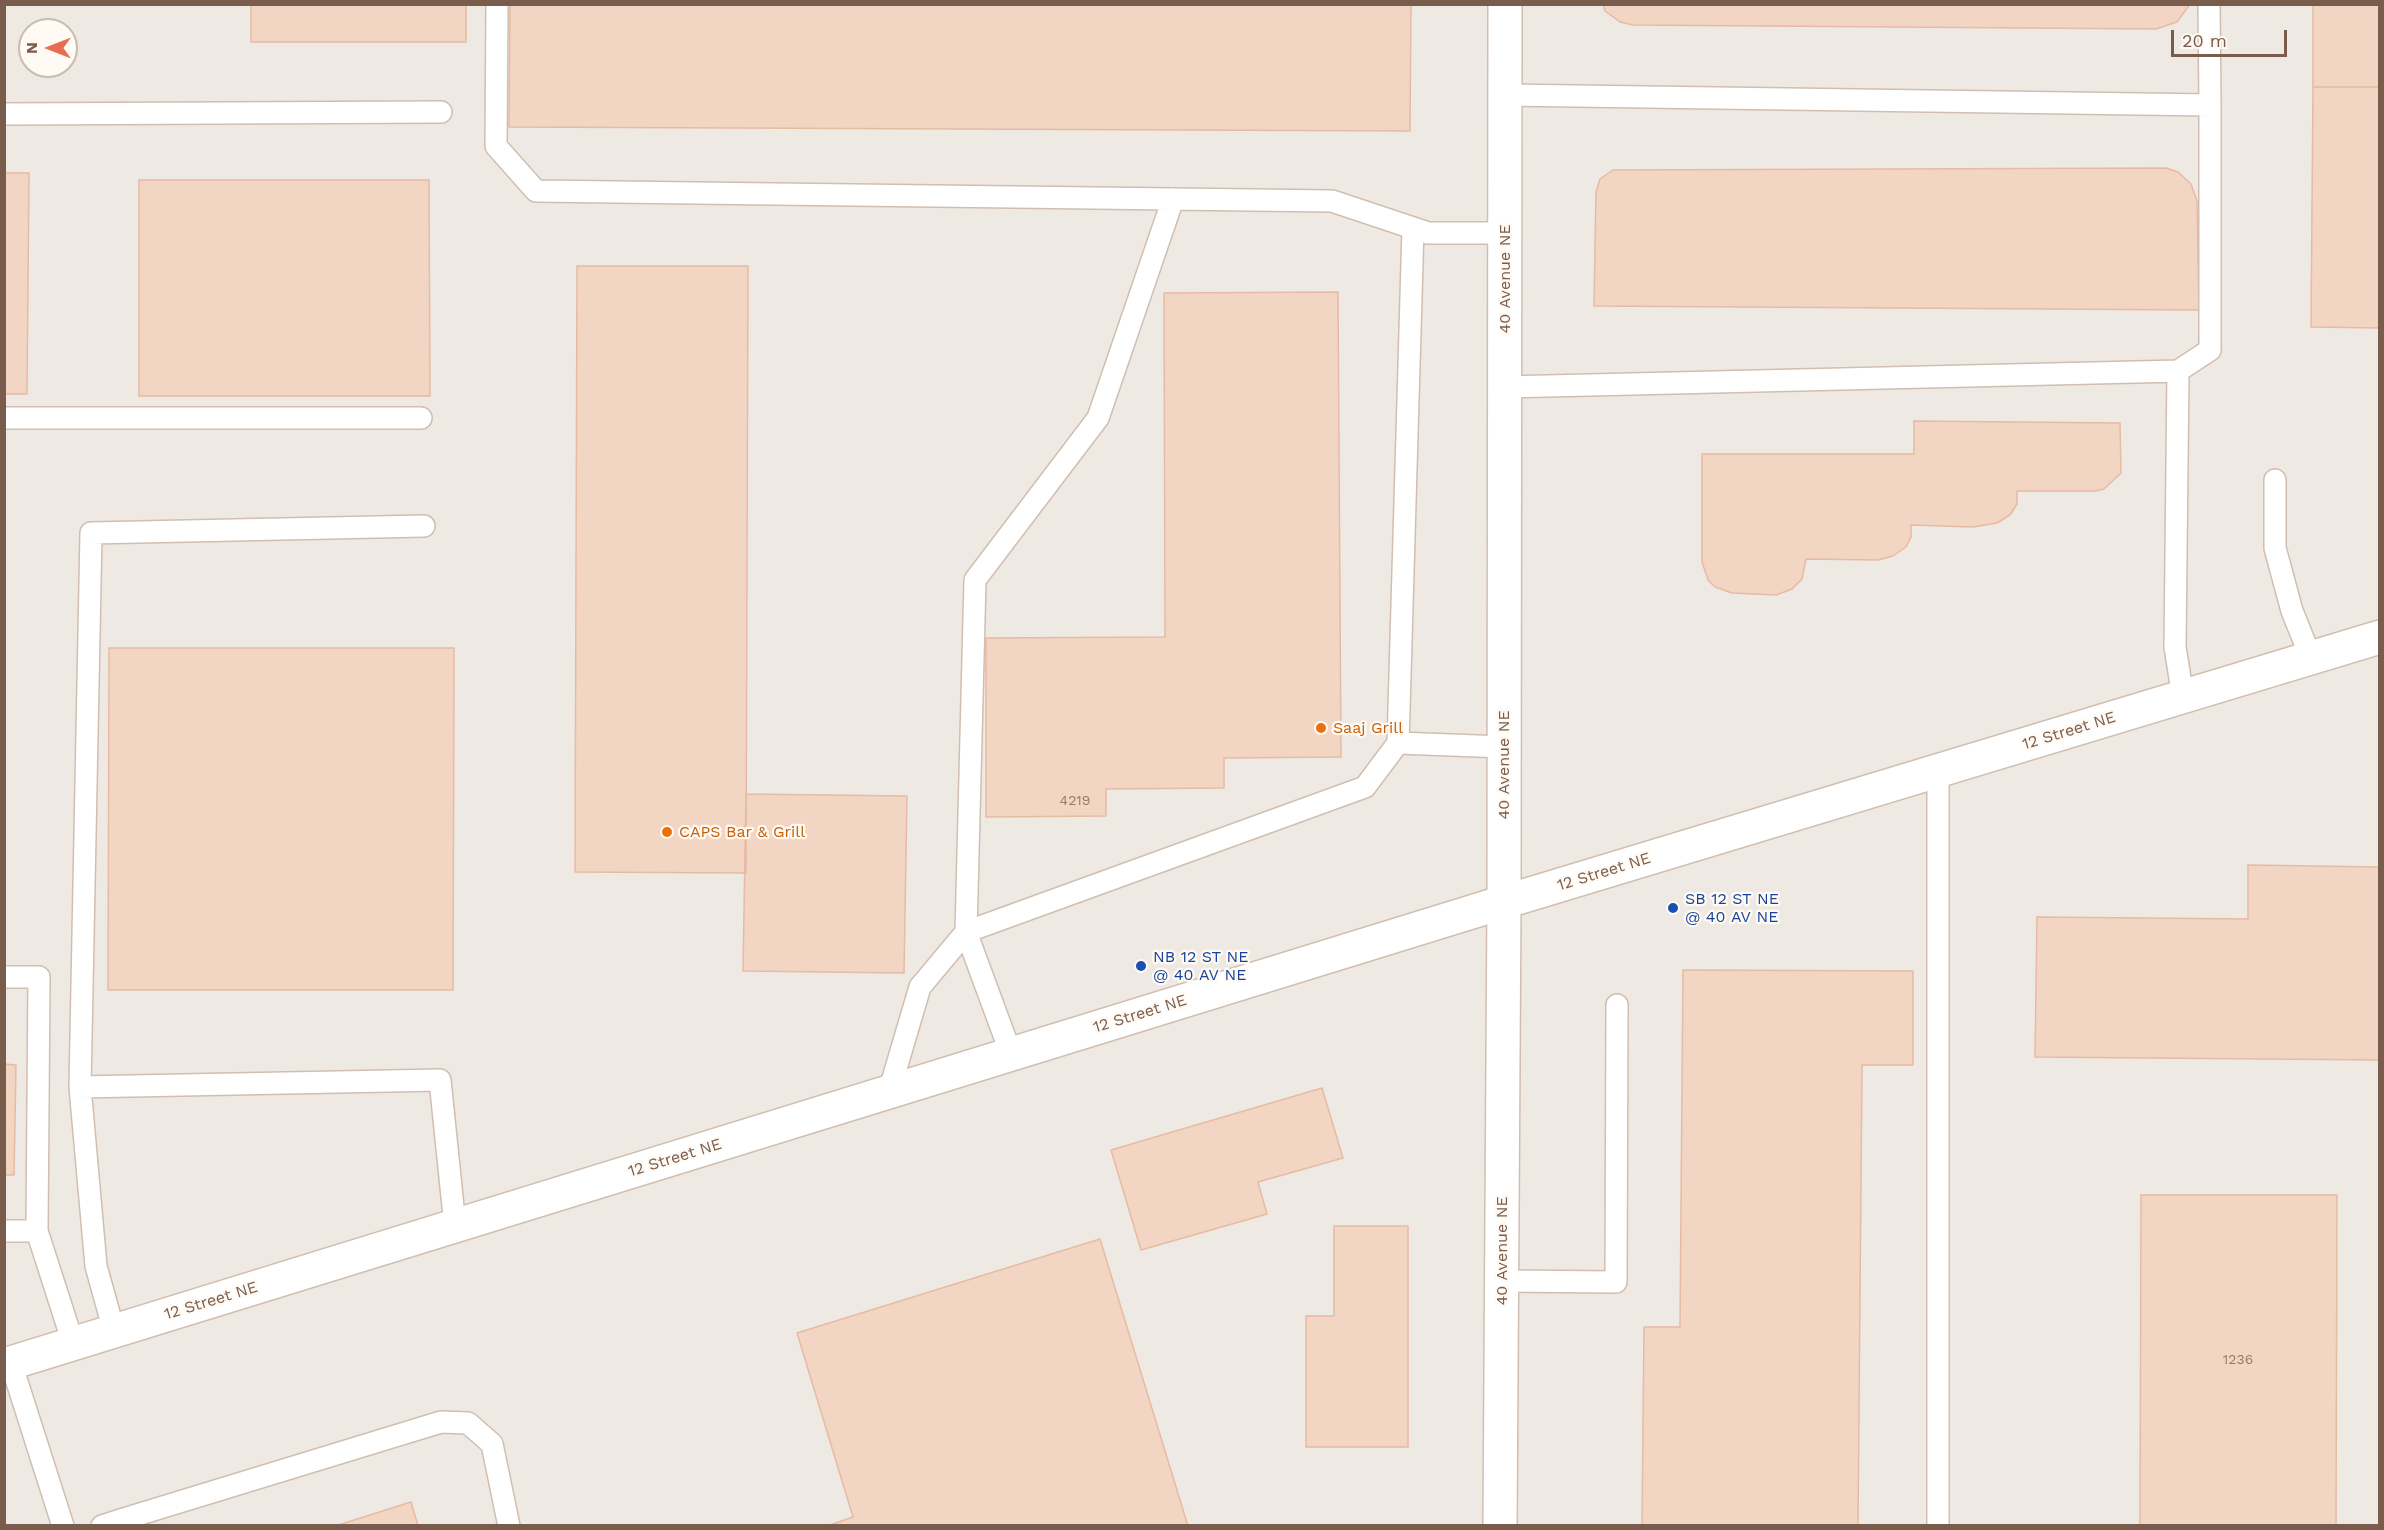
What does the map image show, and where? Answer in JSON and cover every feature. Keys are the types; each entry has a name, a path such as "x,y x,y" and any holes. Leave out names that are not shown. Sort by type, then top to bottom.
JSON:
{"street":[{"name":"40 Avenue NE","path":"1500,1526 1504,902 1505,4"},
{"name":"12 Street NE","path":"8,1364 1504,902 2379,637"}],"lane":[{"path":"497,4 496,146 536,191 1332,201 1428,233 1505,233"},
{"path":"1505,387 2178,371 2210,350 2210,4"},
{"path":"1505,95 2210,105"},
{"path":"4,114 441,111"},
{"path":"1011,1054 966,932 975,580 1098,418 1173,199"},
{"path":"889,1092 920,987 966,932 1365,787 1398,743 1413,228"},
{"path":"2178,371 2175,646 2183,697"},
{"path":"4,418 421,418"},
{"path":"2275,480 2275,548 2292,610 2311,657"},
{"path":"114,1331 96,1266 80,1087 91,533 424,526"},
{"path":"1398,743 1504,747"},
{"path":"1938,771 1938,1526"},
{"path":"4,977 39,977 37,1231 73,1343"},
{"path":"1502,1281 1616,1282 1617,1005"},
{"path":"80,1087 440,1080 455,1226"},
{"path":"4,1231 37,1231"},
{"path":"8,1364 63,1526"},
{"path":"102,1526 128,1522 441,1422 468,1423 492,1444 509,1526"}],"shaded area":[{"path":"5,5 2379,5 2379,1525 5,1526"}],"building":[{"path":"251,4 466,4 466,42 251,42"},
{"path":"510,4 1411,4 1410,131 509,127"},
{"path":"1603,4 2190,4 2177,22 2156,29 1633,25 1620,22 1605,11"},
{"path":"2313,4 2380,4 2380,87 2313,87"},
{"path":"2313,87 2380,87 2380,328 2311,327"},
{"path":"2166,168 2178,172 2191,184 2197,201 2199,310 1594,306 1596,192 1600,179 1613,170"},
{"path":"4,173 29,173 27,394 4,394"},
{"path":"139,180 429,180 430,396 139,396"},
{"path":"577,266 748,266 746,873 575,872"},
{"path":"1338,292 1341,757 1224,758 1224,788 1106,789 1106,816 986,817 986,638 1165,637 1164,293"},
{"path":"1914,421 2120,423 2121,473 2104,489 2095,491 2017,491 2017,504 2010,515 1997,523 1973,527 1911,525 1911,537 1906,547 1893,556 1878,560 1806,559 1802,579 1792,589 1776,595 1732,593 1715,587 1708,580 1702,562 1702,454 1914,454"},
{"path":"109,648 454,648 453,990 108,990"},
{"path":"746,794 907,796 904,973 743,971"},
{"path":"2248,865 2380,867 2380,1060 2035,1057 2037,917 2248,919"},
{"path":"1683,970 1913,971 1913,1065 1862,1065 1858,1526 1642,1526 1644,1327 1680,1327"},
{"path":"4,1064 16,1065 14,1175 4,1175"},
{"path":"1322,1088 1343,1158 1258,1182 1267,1214 1141,1250 1111,1150"},
{"path":"2141,1195 2337,1195 2336,1526 2140,1526"},
{"path":"1334,1226 1408,1226 1408,1447 1306,1447 1306,1316 1334,1316"},
{"path":"1100,1239 1188,1526 827,1526 853,1517 797,1333"},
{"path":"411,1502 418,1526 335,1526"}],"place":[{"name":"Saaj Grill","path":"1321,728"},
{"name":"CAPS Bar & Grill","path":"667,832"},
{"name":"SB 12 ST NE @ 40 AV NE","path":"1673,908"},
{"name":"NB 12 ST NE @ 40 AV NE","path":"1141,966"}]}
